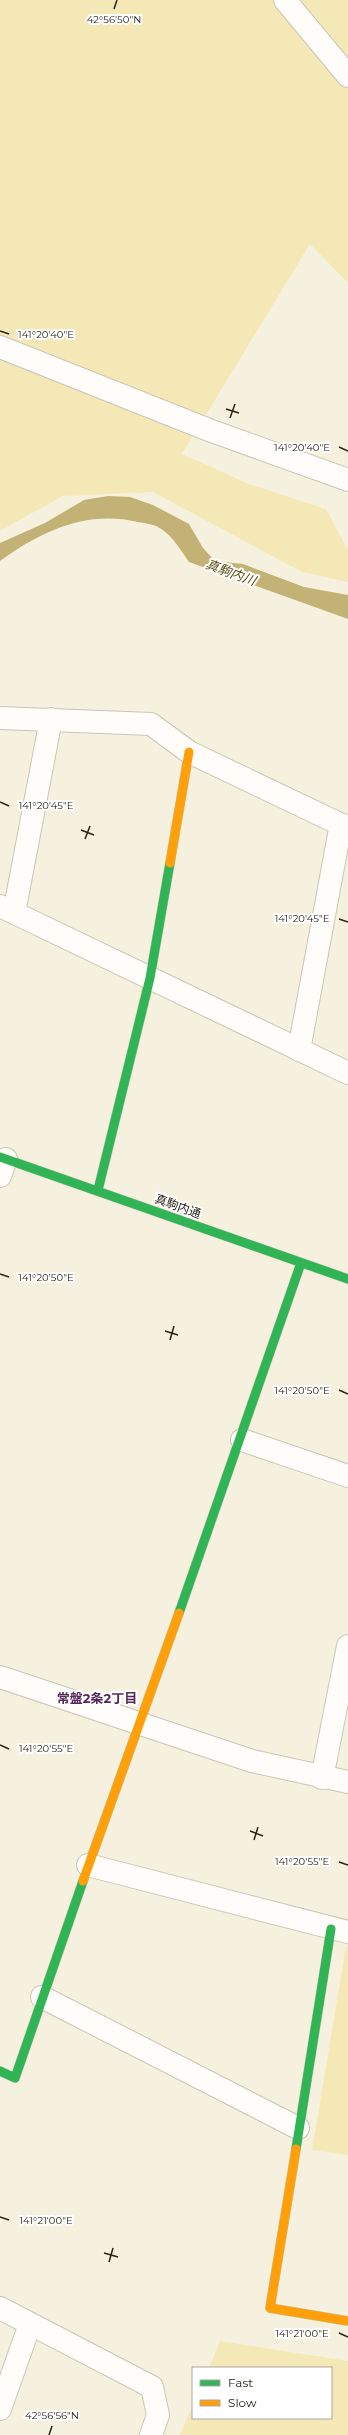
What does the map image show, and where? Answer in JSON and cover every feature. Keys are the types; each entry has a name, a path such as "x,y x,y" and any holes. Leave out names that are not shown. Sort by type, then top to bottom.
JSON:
{"main road":[{"path":"98,1190 150,978 189,752"},
{"name":"真駒内通","path":"2,1164 98,1190 348,1279"},
{"path":"0,2071 15,2078 88,1865 242,1440 302,1263"},
{"path":"339,1931 298,2128 270,2308 348,2321"}],"street":[{"path":"285,0 348,76"},
{"path":"0,347 202,427 348,480"},
{"path":"0,718 151,724 189,752 344,826 299,1050"},
{"path":"51,719 7,910 348,1072"},
{"path":"242,1440 348,1476"},
{"path":"322,1778 348,1646"},
{"path":"0,1677 138,1725 252,1761 322,1778 348,1782"},
{"path":"88,1865 339,1931"},
{"path":"42,1997 298,2128"},
{"path":"0,2308 152,2387 158,2415 151,2435"},
{"path":"0,2409 30,2324"}],"shaded area":[{"path":"0,0 348,0 348,283 310,244 182,454 249,484 326,509 348,550 348,582 302,572 153,492 63,496 0,531"},
{"path":"346,1946 348,1947 348,2155 312,2150"},
{"path":"220,2341 348,2361 348,2435 180,2435 192,2407 192,2419 332,2419 332,2367 209,2367"}],"water":[{"name":"真駒内川","path":"108,496 130,497 153,505 189,524 203,548 215,561 243,564 304,587 348,595 348,619 189,562 175,542 166,533 150,524 119,519 83,521 48,532 0,561 0,543 45,523 84,500"}],"traffic: fast":[{"path":"98,1190 150,978 170,863"},
{"path":"0,1157 348,1279"},
{"path":"179,1613 301,1263"},
{"path":"0,2071 15,2078 83,1881"},
{"path":"296,2149 331,1929"}],"traffic: slow":[{"path":"170,863 189,752"},
{"path":"83,1881 179,1613"},
{"path":"296,2149 270,2308 348,2321"}],"district":[{"name":"常盤2条2丁目","path":"97,1698"}]}
